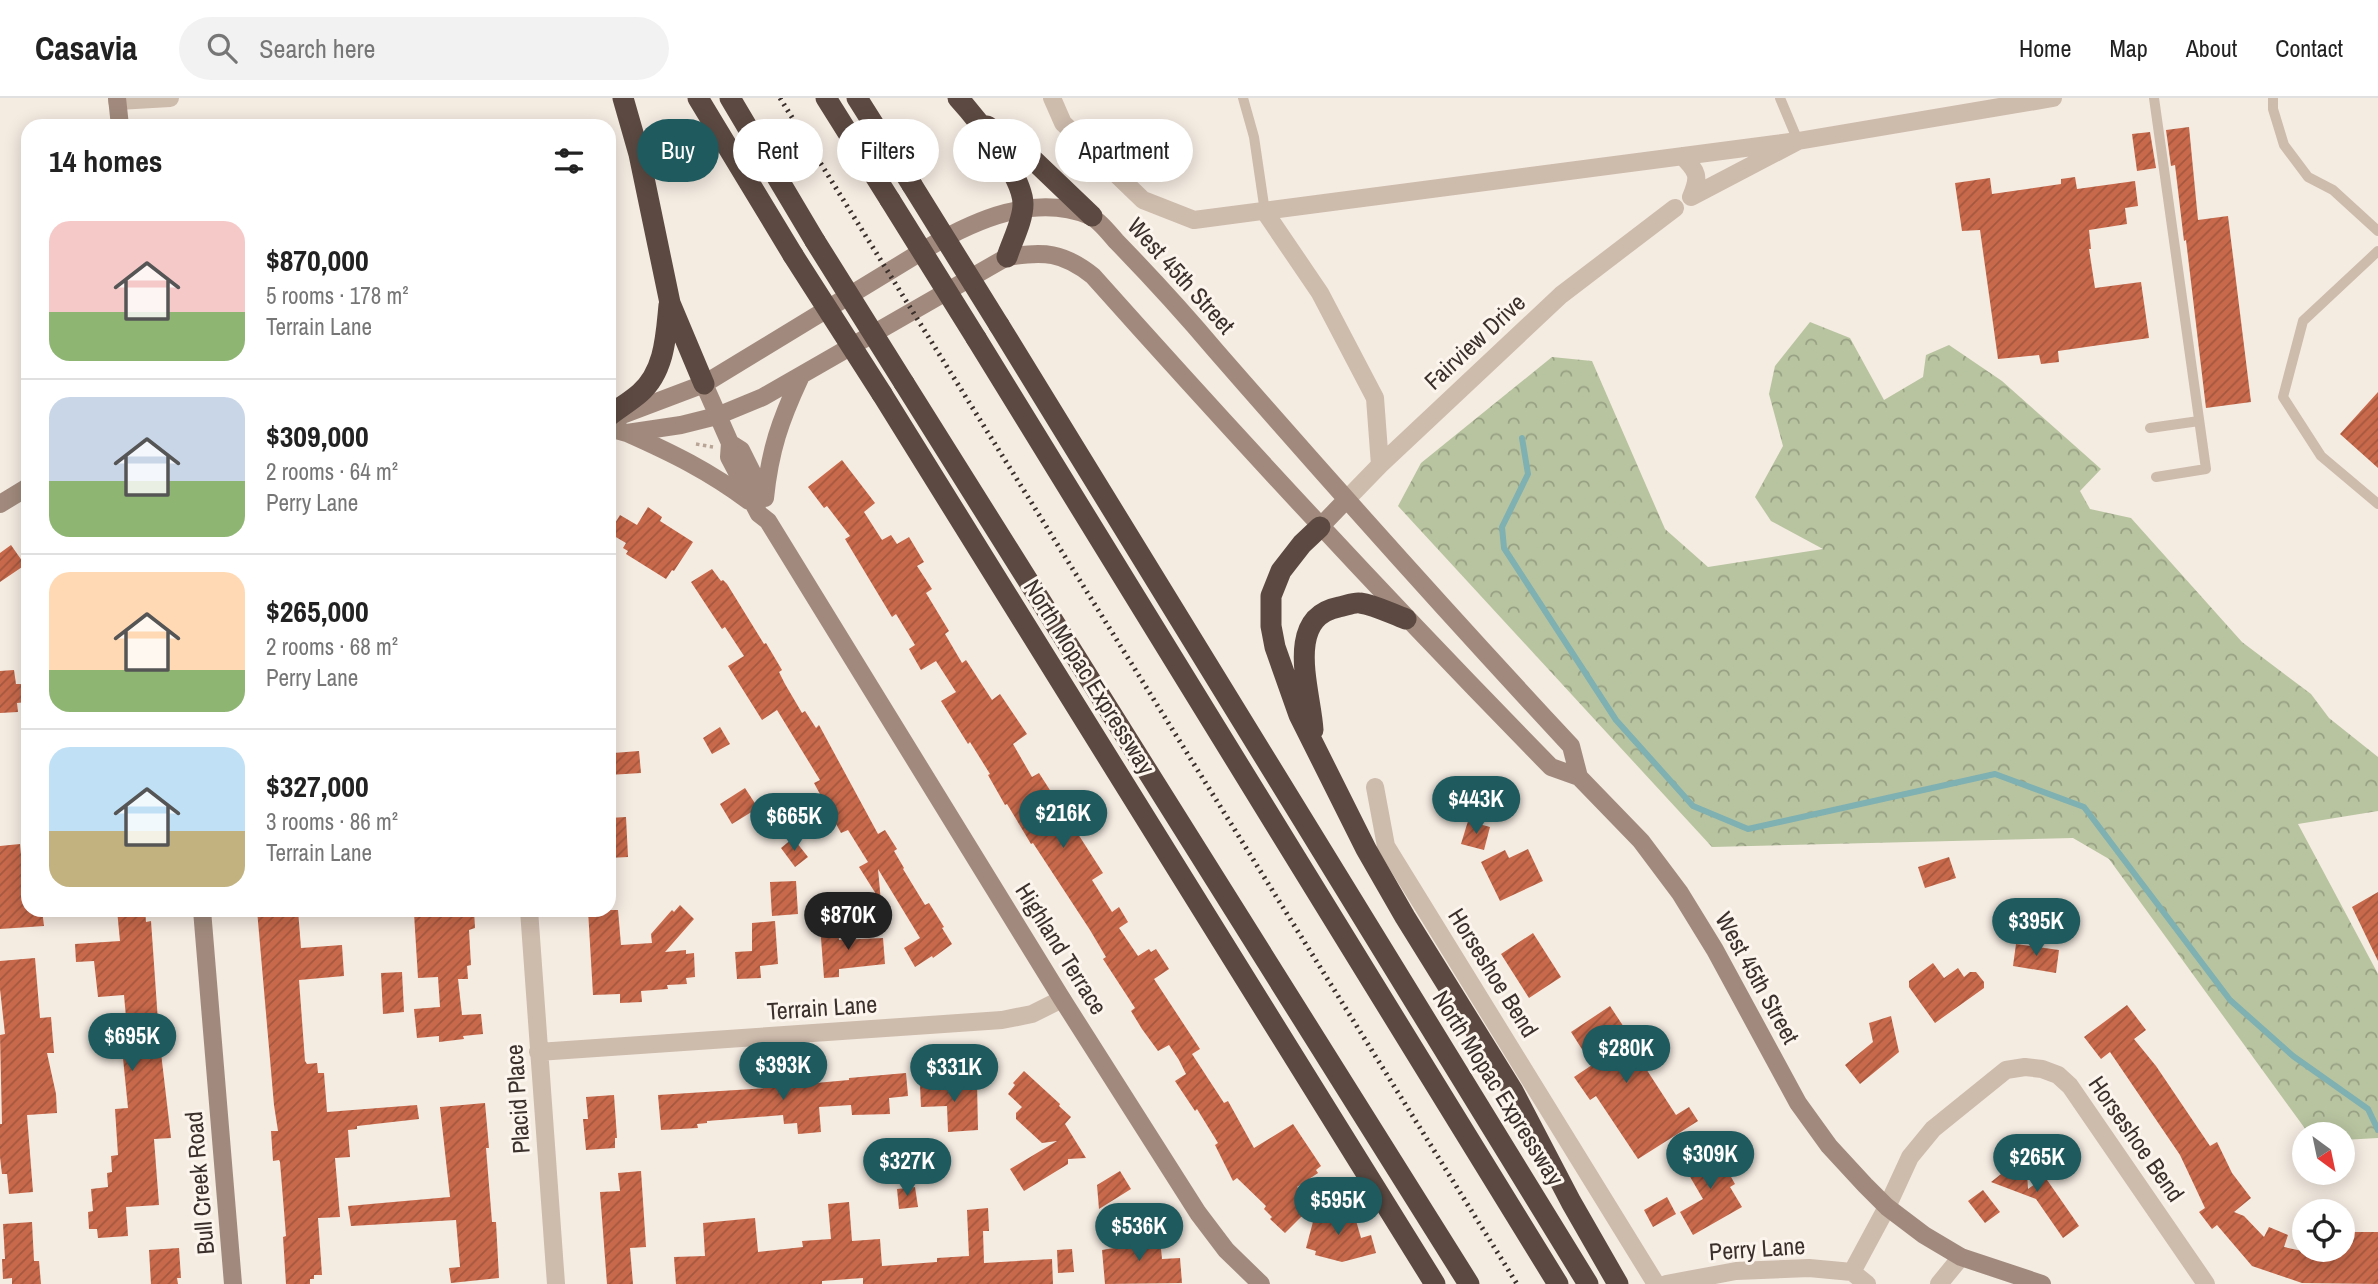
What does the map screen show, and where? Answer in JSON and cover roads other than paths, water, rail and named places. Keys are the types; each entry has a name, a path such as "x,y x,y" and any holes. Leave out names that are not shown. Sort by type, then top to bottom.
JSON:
{"highway":[{"path":"623,98 639,154 670,303 704,384"},
{"name":"North Mopac Expressway","path":"698,98 793,255 1435,1284"},
{"path":"730,98 815,241 1469,1284"},
{"path":"826,98 1558,1284"},
{"name":"North Mopac Expressway","path":"857,98 1588,1284"},
{"path":"958,98 977,118 1024,152 1092,216"},
{"path":"977,118 1017,182 1023,197 1023,209 1007,257"},
{"path":"616,412 642,391 654,376 662,357 670,303"},
{"path":"1321,527 1302,544 1281,571 1271,596 1271,626 1275,647 1299,715 1366,849 1513,1091 1618,1284"},
{"path":"1313,742 1312,710 1304,670 1304,642 1314,621 1329,609 1359,603 1406,619"}],"main road":[{"path":"117,99 119,119"},
{"name":"West 45th Street","path":"616,415 704,384 936,243 995,215 1023,209 1062,209 1092,216 1156,281 1346,500 1571,746 1579,777"},
{"name":"West 45th Street","path":"616,430 627,433 681,425 717,416 763,397 1007,257 1041,252 1078,264 1093,276 1223,422 1406,619 1551,767 1579,777 1641,841 1680,893 1715,950 1798,1103 1829,1146 1887,1207"},
{"path":"627,433 679,456 759,501 775,436 800,377"},
{"name":"Highland Terrace","path":"704,384 717,416 724,446 741,450 759,501 769,508 768,521 1062,999 1198,1213 1226,1250 1261,1284"},
{"path":"0,504 21,491"},
{"name":"Fairview Drive","path":"1321,527 1346,500"},
{"name":"Bull Creek Road","path":"203,917 233,1284"},
{"path":"1887,1207 1924,1235 1961,1256 2042,1284"}],"street":[{"path":"117,99 170,98"},
{"path":"1052,98 1063,123 1143,200 1194,220 1798,141 2010,101 2053,98"},
{"path":"1682,156 1695,168 1698,181 1692,197 1798,141"},
{"name":"Fairview Drive","path":"1346,500 1561,295 1675,208"},
{"path":"1265,212 1320,293 1375,398 1380,466"},
{"name":"Horseshoe Bend","path":"1375,787 1386,846 1656,1284"},
{"name":"Placid Place","path":"529,917 556,1284"},
{"name":"Terrain Lane","path":"538,1052 1002,1020 1032,1014 1062,999"},
{"name":"Horseshoe Bend","path":"1852,1272 1910,1157 1933,1129 2006,1070 2025,1067 2058,1075 2070,1086 2206,1284"},
{"path":"1939,1284 1961,1256"},
{"name":"Perry Lane","path":"1666,1284 1736,1271 1809,1268 1852,1272"},
{"path":"1852,1272 1867,1284"}],"lane":[{"path":"1243,98 1254,136 1265,212"},
{"path":"1780,98 1798,141"},
{"path":"2154,98 2206,469 2156,477"},
{"path":"2273,98 2273,109 2284,145 2308,177 2333,190 2378,231"},
{"path":"2378,251 2303,321 2283,397 2321,456 2378,504"},
{"path":"2150,428 2199,421"}],"waterway":[{"path":"1522,438 1528,474 1502,527 1504,548 1616,720 1693,806 1748,829 1995,774 2084,807 2230,1000 2293,1056 2368,1109 2378,1130"}],"railway":[{"path":"780,98 1517,1284"}]}
